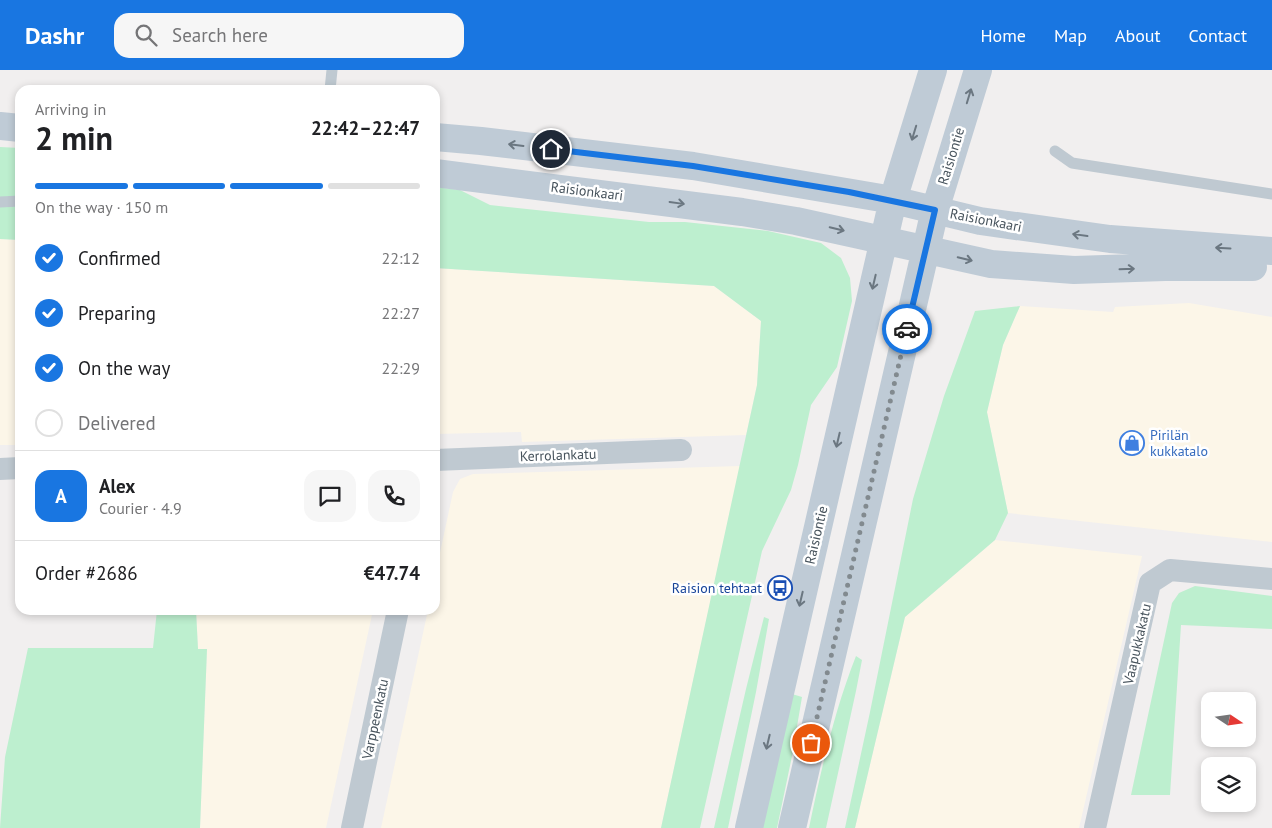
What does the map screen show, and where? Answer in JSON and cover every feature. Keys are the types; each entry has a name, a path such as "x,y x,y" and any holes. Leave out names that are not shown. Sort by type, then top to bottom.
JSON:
{"main road":[{"name":"Raisiontie","path":"749,828 893,200 933,70"},
{"name":"Raisiontie","path":"792,828 935,210 978,70"},
{"path":"0,126 15,128"},
{"name":"Raisionkaari","path":"440,137 693,166 893,200 980,221 1110,240 1272,251"},
{"name":"Raisionkaari","path":"440,173 742,212 796,221 991,264 1074,270 1272,266"}],"street":[{"name":"Kerrolankatu","path":"440,460 681,450"},
{"path":"0,469 15,468"},
{"name":"Vaapukkakatu","path":"1096,828 1150,583 1170,570 1272,579"},
{"name":"Varppeenkatu","path":"352,828 397,615"}],"lane":[{"path":"330,85 332,70"},
{"path":"1055,152 1072,163 1272,194"},
{"path":"0,202 15,201"}],"shaded area":[{"path":"0,239 15,240 15,445 0,445"},
{"path":"440,268 714,286 761,321 757,385 746,435 522,442 521,432 440,434"},
{"name":"Pirilän kukkatalo","path":"1189,303 1272,317 1272,542 1008,513 987,412 1003,345 1020,306 1113,312 1115,307"},
{"path":"740,466 661,828 381,828 427,615 440,615 440,553 453,492 460,479 473,474"},
{"path":"995,540 1142,556 1079,828 855,828 905,617"},
{"path":"196,615 372,615 326,828 200,828 207,649 198,649"}],"green space":[{"path":"0,147 15,148 15,240 0,239"},
{"path":"440,188 460,190 490,205 649,222 685,222 768,231 821,243 841,258 850,278 852,301 837,367 811,405 791,490 762,551 700,828 661,828 757,385 761,321 714,286 440,268"},
{"path":"1020,306 1003,345 987,412 1008,513 995,540 905,617 855,828 845,828 913,499 944,396 975,311"},
{"path":"1195,586 1272,596 1272,629 1181,625 1170,795 1131,795 1172,603 1179,593"},
{"path":"156,615 196,615 198,649 207,649 200,828 0,828 5,757 28,648 153,648"},
{"path":"764,617 769,619 728,828 714,828 746,689"},
{"path":"856,656 862,660 826,828 809,828 823,763"},
{"path":"792,694 802,697 777,828 762,828"}],"way so far":[{"path":"811,743 907,329"}],"place":[{"name":"Pirilän kukkatalo","path":"1132,443"},
{"name":"Raision tehtaat","path":"780,588"}],"route":[{"path":"551,149 693,166 893,200 935,210 907,329"}]}
